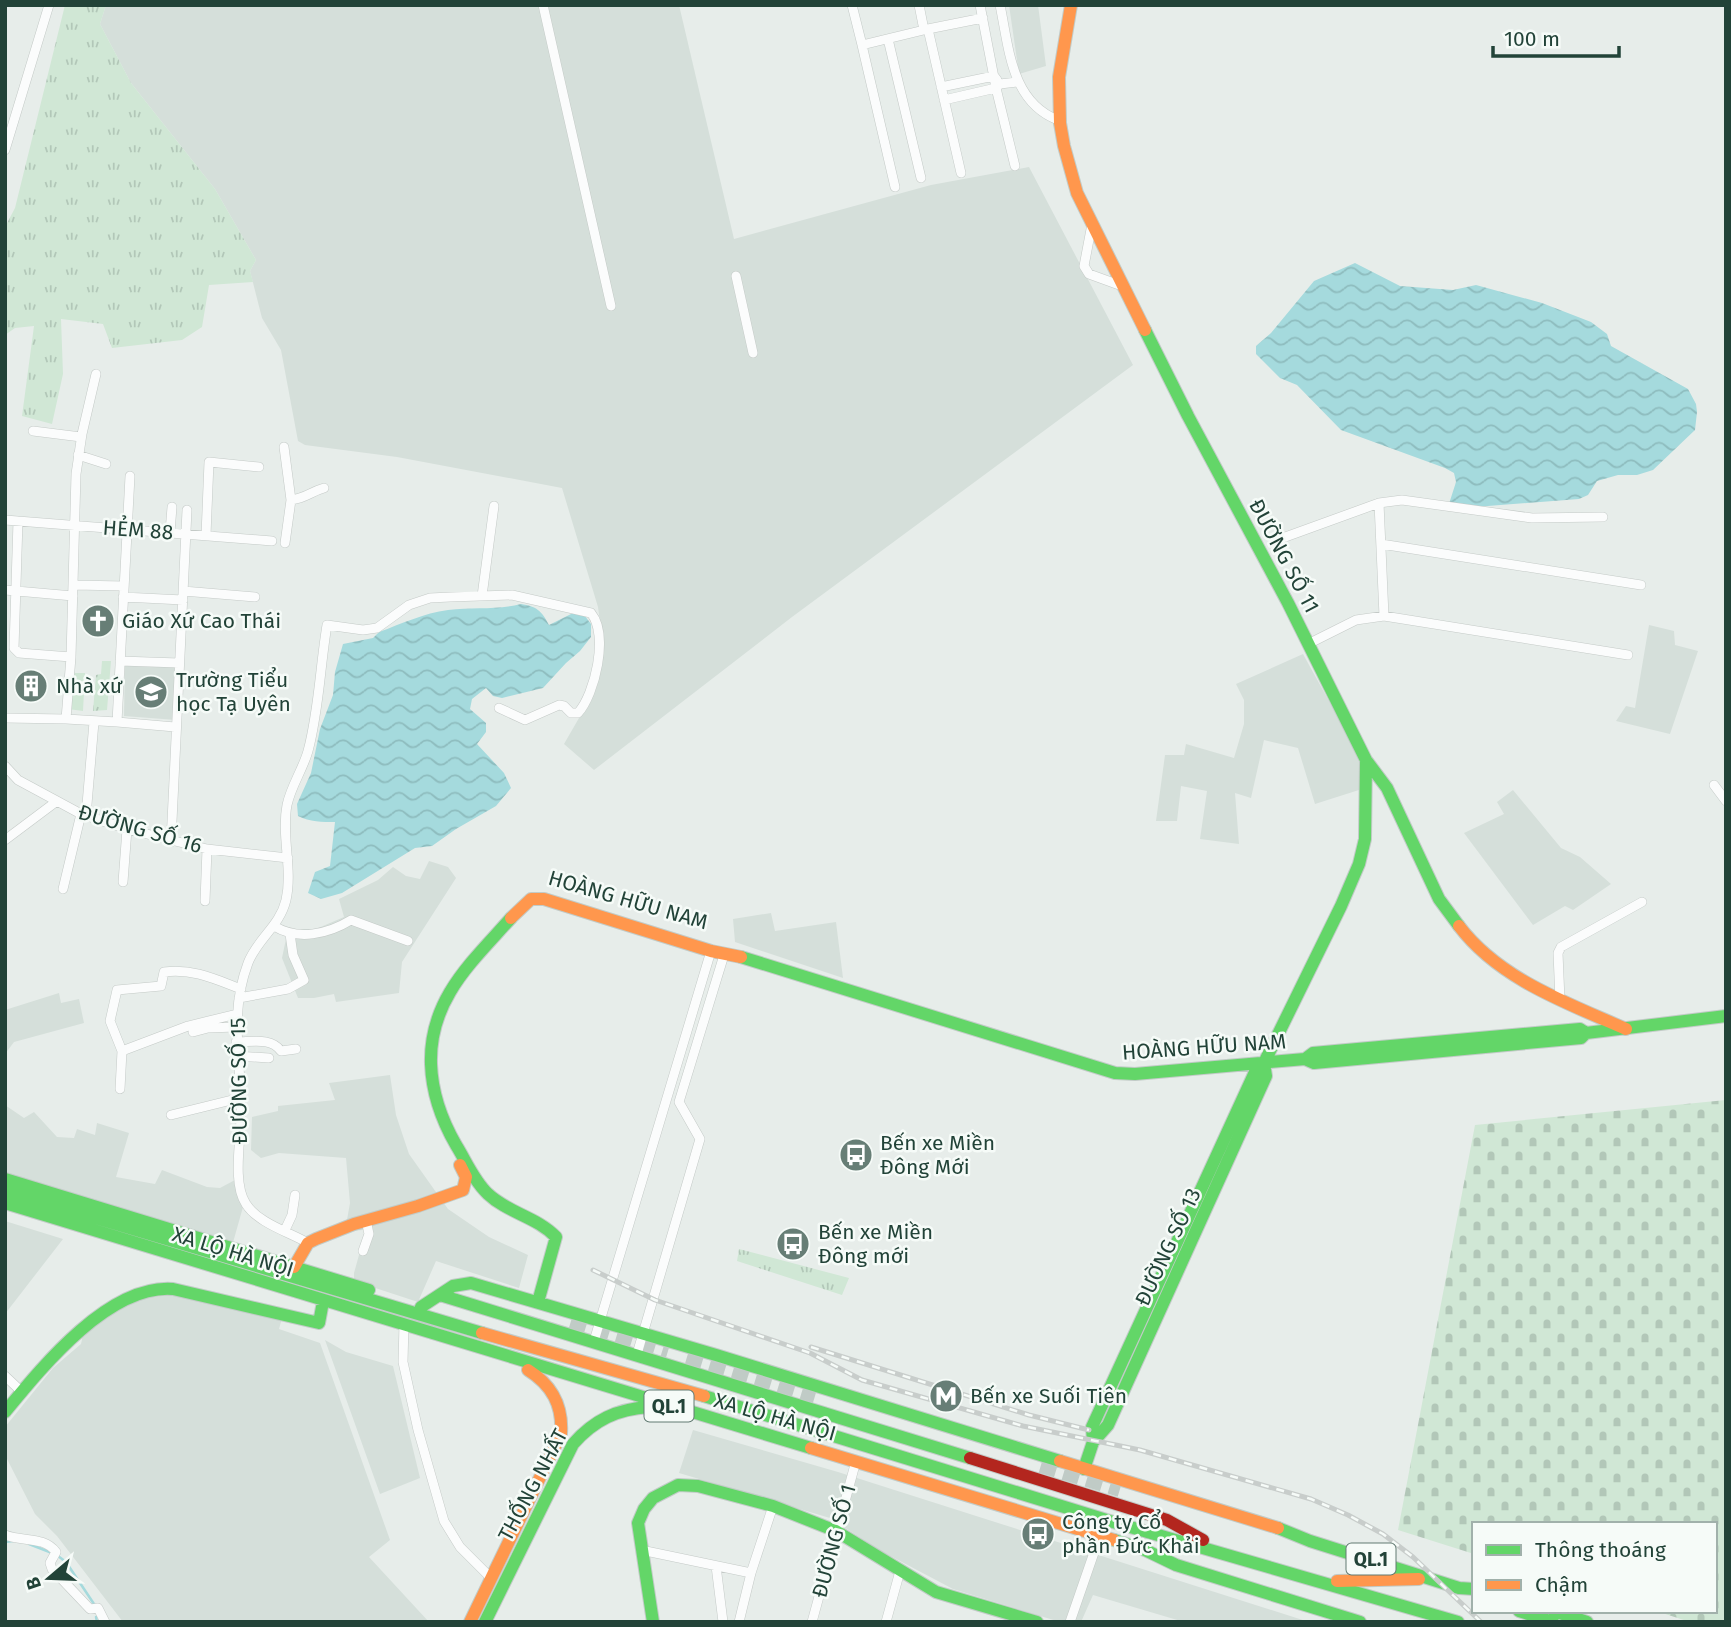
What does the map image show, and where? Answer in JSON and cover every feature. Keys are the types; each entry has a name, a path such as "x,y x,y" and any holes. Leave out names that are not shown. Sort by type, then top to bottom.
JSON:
{"main road":[{"name":"ĐƯỜNG SỐ 11","path":"1071,5 1063,39 1058,84 1058,120 1068,166 1122,286 1366,761 1387,788 1439,899 1484,954 1532,986 1626,1029"},
{"name":"ĐƯỜNG SỐ 13","path":"1070,1508 1093,1442 1092,1427 1255,1072 1264,1063 1359,864 1365,839 1366,761"},
{"name":"HOÀNG HỮU NAM","path":"308,1243 366,1220 463,1190 467,1182 465,1172 445,1142 429,1099 426,1033 432,1011 452,977 521,898 529,893 545,893 726,948 745,958"},
{"name":"HOÀNG HỮU NAM","path":"538,1302 556,1237 550,1228 521,1216 491,1196 477,1181 451,1138 435,1097 431,1075 432,1034 437,1015 459,980 519,909 531,899 544,899 711,951 745,958 1115,1073 1135,1074 1305,1059 1314,1063 1581,1038 1586,1033 1726,1016"},
{"path":"1586,1033 1590,1023 1588,1012"},
{"name":"HOÀNG HỮU NAM","path":"1648,1027 1655,1031 1726,1024"},
{"name":"ĐƯỜNG SỐ 13","path":"1093,1442 1105,1431 1155,1323 1266,1076 1264,1063"},
{"name":"XA LỘ HÀ NỘI","path":"5,1179 243,1258"},
{"name":"XA LỘ HÀ NỘI","path":"5,1191 292,1272 771,1415 1070,1508 1458,1622"},
{"name":"XA LỘ HÀ NỘI","path":"5,1203 735,1429 1145,1550 1177,1565 1343,1622"},
{"name":"XA LỘ HÀ NỘI","path":"5,1210 323,1303"},
{"path":"292,1272 308,1243"},
{"name":"XA LỘ HÀ NỘI","path":"453,1286 471,1283 538,1302 1274,1527 1460,1588 1472,1588"},
{"path":"419,1311 453,1286 570,1321"},
{"path":"5,1412 97,1319 120,1302 148,1290 176,1290 319,1324 323,1303"},
{"name":"XA LỘ HÀ NỘI","path":"440,1295 1167,1520 1234,1557"},
{"path":"1142,1318 1155,1323"},
{"name":"XA LỘ HÀ NỘI","path":"404,1328 528,1370 594,1386 649,1407 735,1429"},
{"path":"668,1350 687,1357"},
{"name":"THỐNG NHẤT","path":"485,1622 561,1451 559,1404 547,1383 528,1370"},
{"path":"815,1396 1041,1465"},
{"name":"THỐNG NHẤT","path":"470,1622 491,1578 561,1451 601,1417 620,1409 649,1407"},
{"name":"XA LỘ HÀ NỘI","path":"855,1465 1139,1557 1197,1582 1330,1617 1360,1622"},
{"path":"653,1622 638,1523 653,1498 678,1485 698,1486 773,1506 836,1531 936,1592 1037,1622"},
{"name":"QL.1","path":"1120,1489 1270,1534 1310,1541"},
{"name":"QL.1","path":"1317,1581 1430,1578"},
{"name":"XA LỘ HÀ NỘI","path":"1460,1588 1464,1595 1472,1597"},
{"path":"1525,1613 1553,1622"},
{"path":"1560,1613 1586,1622"}],"street":[{"path":"5,150 49,5"},
{"path":"544,5 611,306"},
{"path":"852,5 895,187"},
{"path":"919,5 961,173"},
{"path":"980,5 1015,166"},
{"path":"1000,5 1017,82 1041,112 1058,120"},
{"path":"862,45 983,18"},
{"path":"888,39 921,178"},
{"path":"941,86 1017,82"},
{"path":"944,100 997,83"},
{"path":"1092,224 1084,266 1090,274 1122,286"},
{"path":"736,276 753,353"},
{"path":"65,719 71,657 78,455 96,374"},
{"path":"33,432 81,437"},
{"path":"284,447 291,500 285,543"},
{"path":"78,455 106,464"},
{"path":"206,535 209,462 259,467"},
{"path":"117,722 130,476"},
{"path":"291,500 306,498 313,491 324,488"},
{"path":"1277,540 1379,503 1402,500 1532,518 1603,517"},
{"path":"1379,503 1384,616"},
{"path":"482,596 494,506"},
{"path":"170,532 172,507"},
{"path":"171,842 187,510"},
{"name":"HẺM 88","path":"5,520 272,541"},
{"path":"18,521 10,590 13,644 16,652 71,657"},
{"path":"1381,544 1642,585"},
{"path":"74,585 124,586"},
{"path":"10,590 73,596"},
{"name":"ĐƯỜNG SỐ 15","path":"308,1243 260,1218 246,1205 243,1198 239,1174 240,1098 236,1027 240,993 248,962 254,950 274,926 286,900 287,806 305,762 311,738 327,625 370,630 385,624 418,601 430,598 512,595 586,610 595,618 598,626 598,662 590,693 581,709 574,714 559,705 525,719 499,708"},
{"path":"123,597 255,597"},
{"path":"1308,644 1356,620 1384,616 1628,655"},
{"path":"120,661 179,663"},
{"path":"5,718 65,719 175,727"},
{"path":"63,889 84,815 94,722"},
{"name":"ĐƯỜNG SỐ 16","path":"5,766 18,780 57,801 84,815 127,830 207,849 288,858"},
{"path":"1714,785 1726,801"},
{"path":"5,840 57,801"},
{"path":"122,883 127,830"},
{"path":"205,901 207,849"},
{"path":"1560,1000 1558,953 1561,947 1642,902"},
{"path":"274,926 290,934 331,929 351,920 408,941"},
{"path":"120,1089 122,1051 110,1021 116,992 121,988 161,986 165,972 191,972 240,993 288,989 304,980 293,955 290,934"},
{"path":"594,1341 711,951"},
{"path":"637,1354 700,1139 679,1102 724,954"},
{"path":"122,1051 188,1026 237,1014"},
{"path":"193,1032 208,1028 236,1027"},
{"path":"236,1042 268,1042 275,1043 282,1051 296,1049"},
{"path":"236,1056 270,1058"},
{"path":"171,1115 240,1098"},
{"path":"285,1230 292,1215 295,1195"},
{"path":"363,1251 369,1234 366,1220"},
{"path":"404,1328 403,1362 418,1430 444,1521 460,1547 491,1578"},
{"path":"5,1376 22,1392"},
{"name":"ĐƯỜNG SỐ 1","path":"812,1622 855,1465"},
{"path":"739,1622 751,1573 773,1506"},
{"path":"5,1535 48,1545 55,1554 50,1563 52,1569 90,1609 99,1608 105,1622"},
{"path":"1070,1622 1097,1544"},
{"path":"641,1550 751,1573"},
{"path":"716,1566 723,1622"},
{"path":"886,1622 900,1571"}],"shaded area":[{"path":"106,5 679,5 734,239 931,185 1029,167 1133,365 792,617 594,770 564,744 594,692 600,622 598,607 562,488 397,457 305,445 298,441 281,350 262,318 250,271 256,260 215,189 131,83 100,24"},
{"path":"1009,5 1038,5 1046,66 1019,74"},
{"path":"1649,625 1674,631 1675,645 1698,651 1670,734 1616,721 1626,706 1635,708"},
{"path":"1303,654 1362,761 1362,789 1315,804 1298,748 1264,740 1251,798 1235,793 1239,844 1200,839 1207,791 1181,786 1177,821 1156,821 1165,755 1184,755 1186,744 1234,758 1244,724 1244,700 1236,684"},
{"name":"Trường Tiểu học Tạ Uyên","path":"125,663 179,668 176,720 124,716"},
{"path":"1513,790 1561,848 1580,857 1611,884 1573,910 1565,906 1533,925 1464,833 1504,814 1497,802"},
{"path":"429,861 448,867 456,878 402,962 399,993 336,1002 334,994 298,998 282,958 286,939 302,929 316,929 344,917 339,899 378,880 393,867 406,876 420,879"},
{"path":"771,913 775,931 836,922 843,978 735,942 733,919"},
{"path":"59,993 61,1003 79,999 84,1023 14,1042 5,1054 5,1010"},
{"path":"390,1075 396,1115 409,1154 448,1209 489,1237 528,1255 519,1288 436,1261 418,1302 354,1281 364,1230 345,1231 350,1203 346,1158 279,1153 261,1158 251,1150 252,1117 278,1111 278,1106 335,1100 329,1083"},
{"path":"5,1105 24,1118 34,1112 57,1137 74,1138 77,1129 95,1135 97,1123 129,1133 116,1177 155,1184 162,1170 207,1187 220,1188 235,1180 243,1207 232,1246 5,1175"},
{"path":"5,1221 63,1239 5,1314"},
{"path":"171,1292 282,1318 279,1329 320,1343 390,1540 369,1557 429,1622 123,1622 57,1536 35,1514 5,1455 5,1427 53,1368 81,1344 83,1335 135,1298"},
{"path":"325,1340 346,1352 393,1366 420,1478 380,1494"},
{"path":"693,1430 838,1472 1309,1622 1184,1622 1093,1595 1081,1622 1060,1622 953,1589 881,1551 830,1518 679,1473"}],"green space":[{"path":"65,5 106,5 100,24 131,83 215,189 256,260 250,271 253,282 209,285 202,327 182,340 112,348 103,324 61,319 63,374 52,424 22,416 34,326 15,328 5,335 5,227 15,208"},
{"path":"102,661 111,661 107,710 93,711 96,675 101,674"},
{"path":"71,666 75,666 75,673 85,673 83,711 68,709"},
{"path":"1726,1100 1726,1622 1690,1622 1662,1613 1717,1613 1717,1522 1472,1522 1472,1553 1398,1530 1475,1125"},
{"path":"739,1249 849,1278 842,1295 737,1261"}],"water":[{"path":"1355,263 1400,286 1453,290 1476,285 1542,303 1591,322 1607,334 1611,346 1688,389 1696,404 1695,430 1653,470 1597,481 1588,495 1579,499 1448,507 1456,482 1454,473 1341,430 1297,385 1280,378 1256,354 1256,346 1271,333 1314,281"},
{"path":"521,604 538,610 549,625 573,613 585,616 591,624 591,637 543,688 502,698 493,696 486,688 472,699 470,709 486,723 486,732 477,744 504,773 511,788 496,806 432,846 415,848 342,893 321,899 308,893 315,872 330,866 335,822 312,821 298,816 297,804 311,773 320,729 333,695 335,672 343,644 373,638 379,632 439,611"}],"waterway":[{"path":"5,1542 13,1541"},
{"path":"29,1544 52,1553"},
{"path":"58,1556 66,1562 94,1604"},
{"path":"96,1617 97,1622"}],"tunnel":[{"path":"571,1321 668,1351"},
{"path":"687,1357 815,1396"},
{"path":"1041,1465 1120,1489"}],"railway":[{"path":"593,1270 655,1300 810,1353 862,1380 1023,1426 1140,1450 1311,1499 1383,1534 1413,1557 1481,1622"},
{"path":"811,1347 1029,1415 1089,1430"}],"traffic: fast":[{"path":"1145,330 1288,603 1366,760 1387,788 1439,899 1459,926"},
{"path":"1084,1469 1093,1442 1092,1427 1255,1072 1264,1063 1359,864 1365,839 1366,760"},
{"path":"511,918 468,966 445,1001 432,1041 431,1064 438,1106 478,1183 504,1206 540,1225 556,1237 538,1302"},
{"path":"741,957 1115,1073 1135,1074 1305,1059 1313,1053 1580,1029 1586,1033"},
{"path":"1305,1059 1314,1063 1581,1038 1586,1033 1726,1016"},
{"path":"1093,1442 1108,1425 1266,1076 1264,1063"},
{"path":"5,1179 369,1290"},
{"path":"5,1191 482,1333"},
{"path":"5,1203 811,1448"},
{"path":"421,1307 453,1286 471,1283 1060,1461"},
{"path":"5,1412 38,1373 79,1332 101,1314 125,1300 149,1291 173,1289 319,1323 322,1307"},
{"path":"440,1295 970,1458"},
{"path":"704,1396 1113,1522 1458,1622"},
{"path":"485,1622 573,1444 589,1428 607,1417 627,1410 649,1407"},
{"path":"653,1622 638,1523 653,1498 678,1485 698,1486 773,1506 836,1531 936,1592 1037,1622"},
{"path":"1278,1528 1310,1541 1459,1588 1472,1589"},
{"path":"1114,1540 1145,1550 1176,1565 1360,1622"},
{"path":"1525,1613 1553,1622"},
{"path":"1560,1613 1587,1622"}],"traffic: slow":[{"path":"1071,5 1059,77 1060,123 1064,146 1077,193 1145,330"},
{"path":"511,918 531,899 544,899 711,951 741,957"},
{"path":"1459,926 1475,945 1494,961 1535,988 1626,1029"},
{"path":"294,1267 308,1243 316,1239 354,1224 463,1190 466,1177 460,1165"},
{"path":"482,1333 704,1396"},
{"path":"470,1622 561,1434 558,1405 550,1389 528,1370"},
{"path":"811,1448 1114,1540"},
{"path":"1060,1461 1278,1528"},
{"path":"1337,1581 1419,1579"}],"traffic: jam":[{"path":"970,1458 1167,1520 1203,1540"}],"place":[{"name":"Giáo Xứ Cao Thái","path":"98,621"},
{"name":"Nhà xứ","path":"31,686"},
{"name":"Trường Tiểu học Tạ Uyên","path":"151,692"},
{"name":"Bến xe Miền Đông Mới","path":"856,1155"},
{"name":"Bến xe Miền Đông mới","path":"793,1244"},
{"name":"Bến xe Suối Tiên","path":"946,1396"},
{"name":"Công ty Cổ phần Đức Khải","path":"1038,1534"}]}
